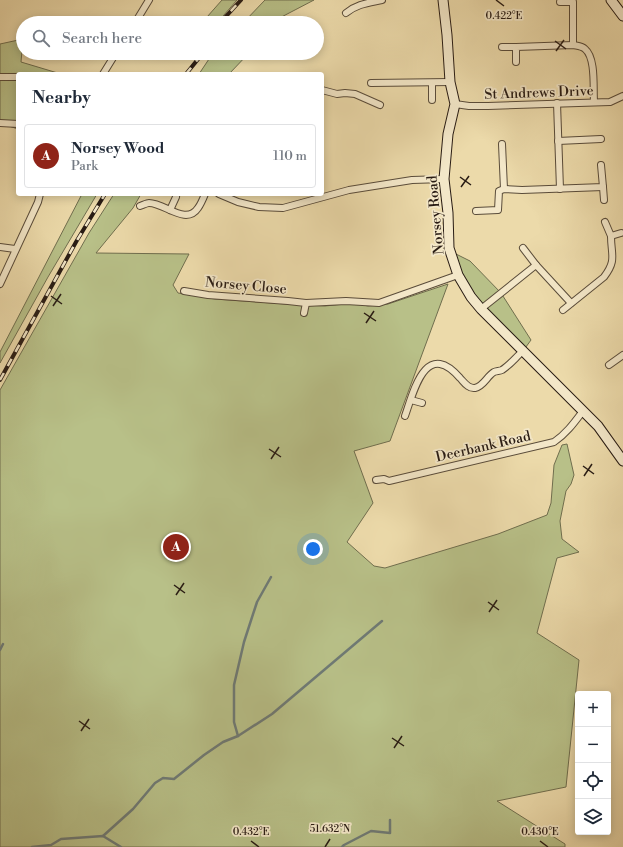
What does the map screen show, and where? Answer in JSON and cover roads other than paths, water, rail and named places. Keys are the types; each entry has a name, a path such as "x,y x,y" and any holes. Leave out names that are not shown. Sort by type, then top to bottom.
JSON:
{"street":[{"path":"139,16 149,0"},
{"path":"346,13 353,7 362,3 382,0"},
{"name":"Norsey Road","path":"443,0 450,82 455,104 448,134 444,179 448,213 449,248 458,275 471,297 598,426 623,461"},
{"path":"612,0 623,16"},
{"path":"560,2 573,2 574,45"},
{"path":"502,47 574,45 586,49 590,55 593,68 594,101"},
{"path":"516,47 516,62"},
{"path":"104,72 112,60"},
{"path":"0,77 16,77"},
{"path":"371,83 450,82"},
{"path":"432,83 432,100"},
{"path":"324,91 337,94 355,94 380,105"},
{"name":"St Andrews Drive","path":"455,104 482,106 594,101 610,102 623,96"},
{"path":"557,103 560,188"},
{"path":"0,123 16,124"},
{"path":"558,140 601,139"},
{"path":"502,144 504,189"},
{"path":"601,165 604,200"},
{"path":"224,196 238,202 259,207 283,208 350,190 412,180 444,179"},
{"path":"476,211 498,210 499,191 504,189 573,189 603,187"},
{"path":"0,284 40,196"},
{"path":"140,206 149,203 183,216 189,215 198,209 204,196"},
{"path":"170,210 176,197"},
{"path":"563,310 604,276 613,262 611,236 605,222"},
{"path":"611,236 621,233"},
{"path":"0,247 15,249"},
{"path":"523,248 536,265 571,303"},
{"path":"481,308 536,265"},
{"name":"Norsey Close","path":"184,291 208,295 306,303 346,298 379,303 458,275"},
{"path":"304,313 306,303"},
{"path":"405,416 421,375 427,366 436,364 447,367 457,374 468,386 477,388 494,372 501,371 508,366 523,351"},
{"path":"608,365 623,355"},
{"path":"411,400 422,403"},
{"name":"Deerbank Road","path":"376,480 384,479 389,481 554,442 562,437 583,411"}],"waterway":[{"path":"238,736 234,722 234,685 244,642 257,602 271,577"},
{"path":"103,836 133,809 155,783 163,778 174,779 223,742 238,736 272,714 382,621"},
{"path":"0,650 3,644"},
{"path":"342,847 371,831 390,833 390,820"},
{"path":"32,847 51,845 61,839 103,836 121,847"}],"railway":[{"path":"226,16 241,0"},
{"path":"188,72 197,60"},
{"path":"0,380 76,242 104,196"}],"place":[{"name":"Norsey Wood","path":"176,547"}]}
